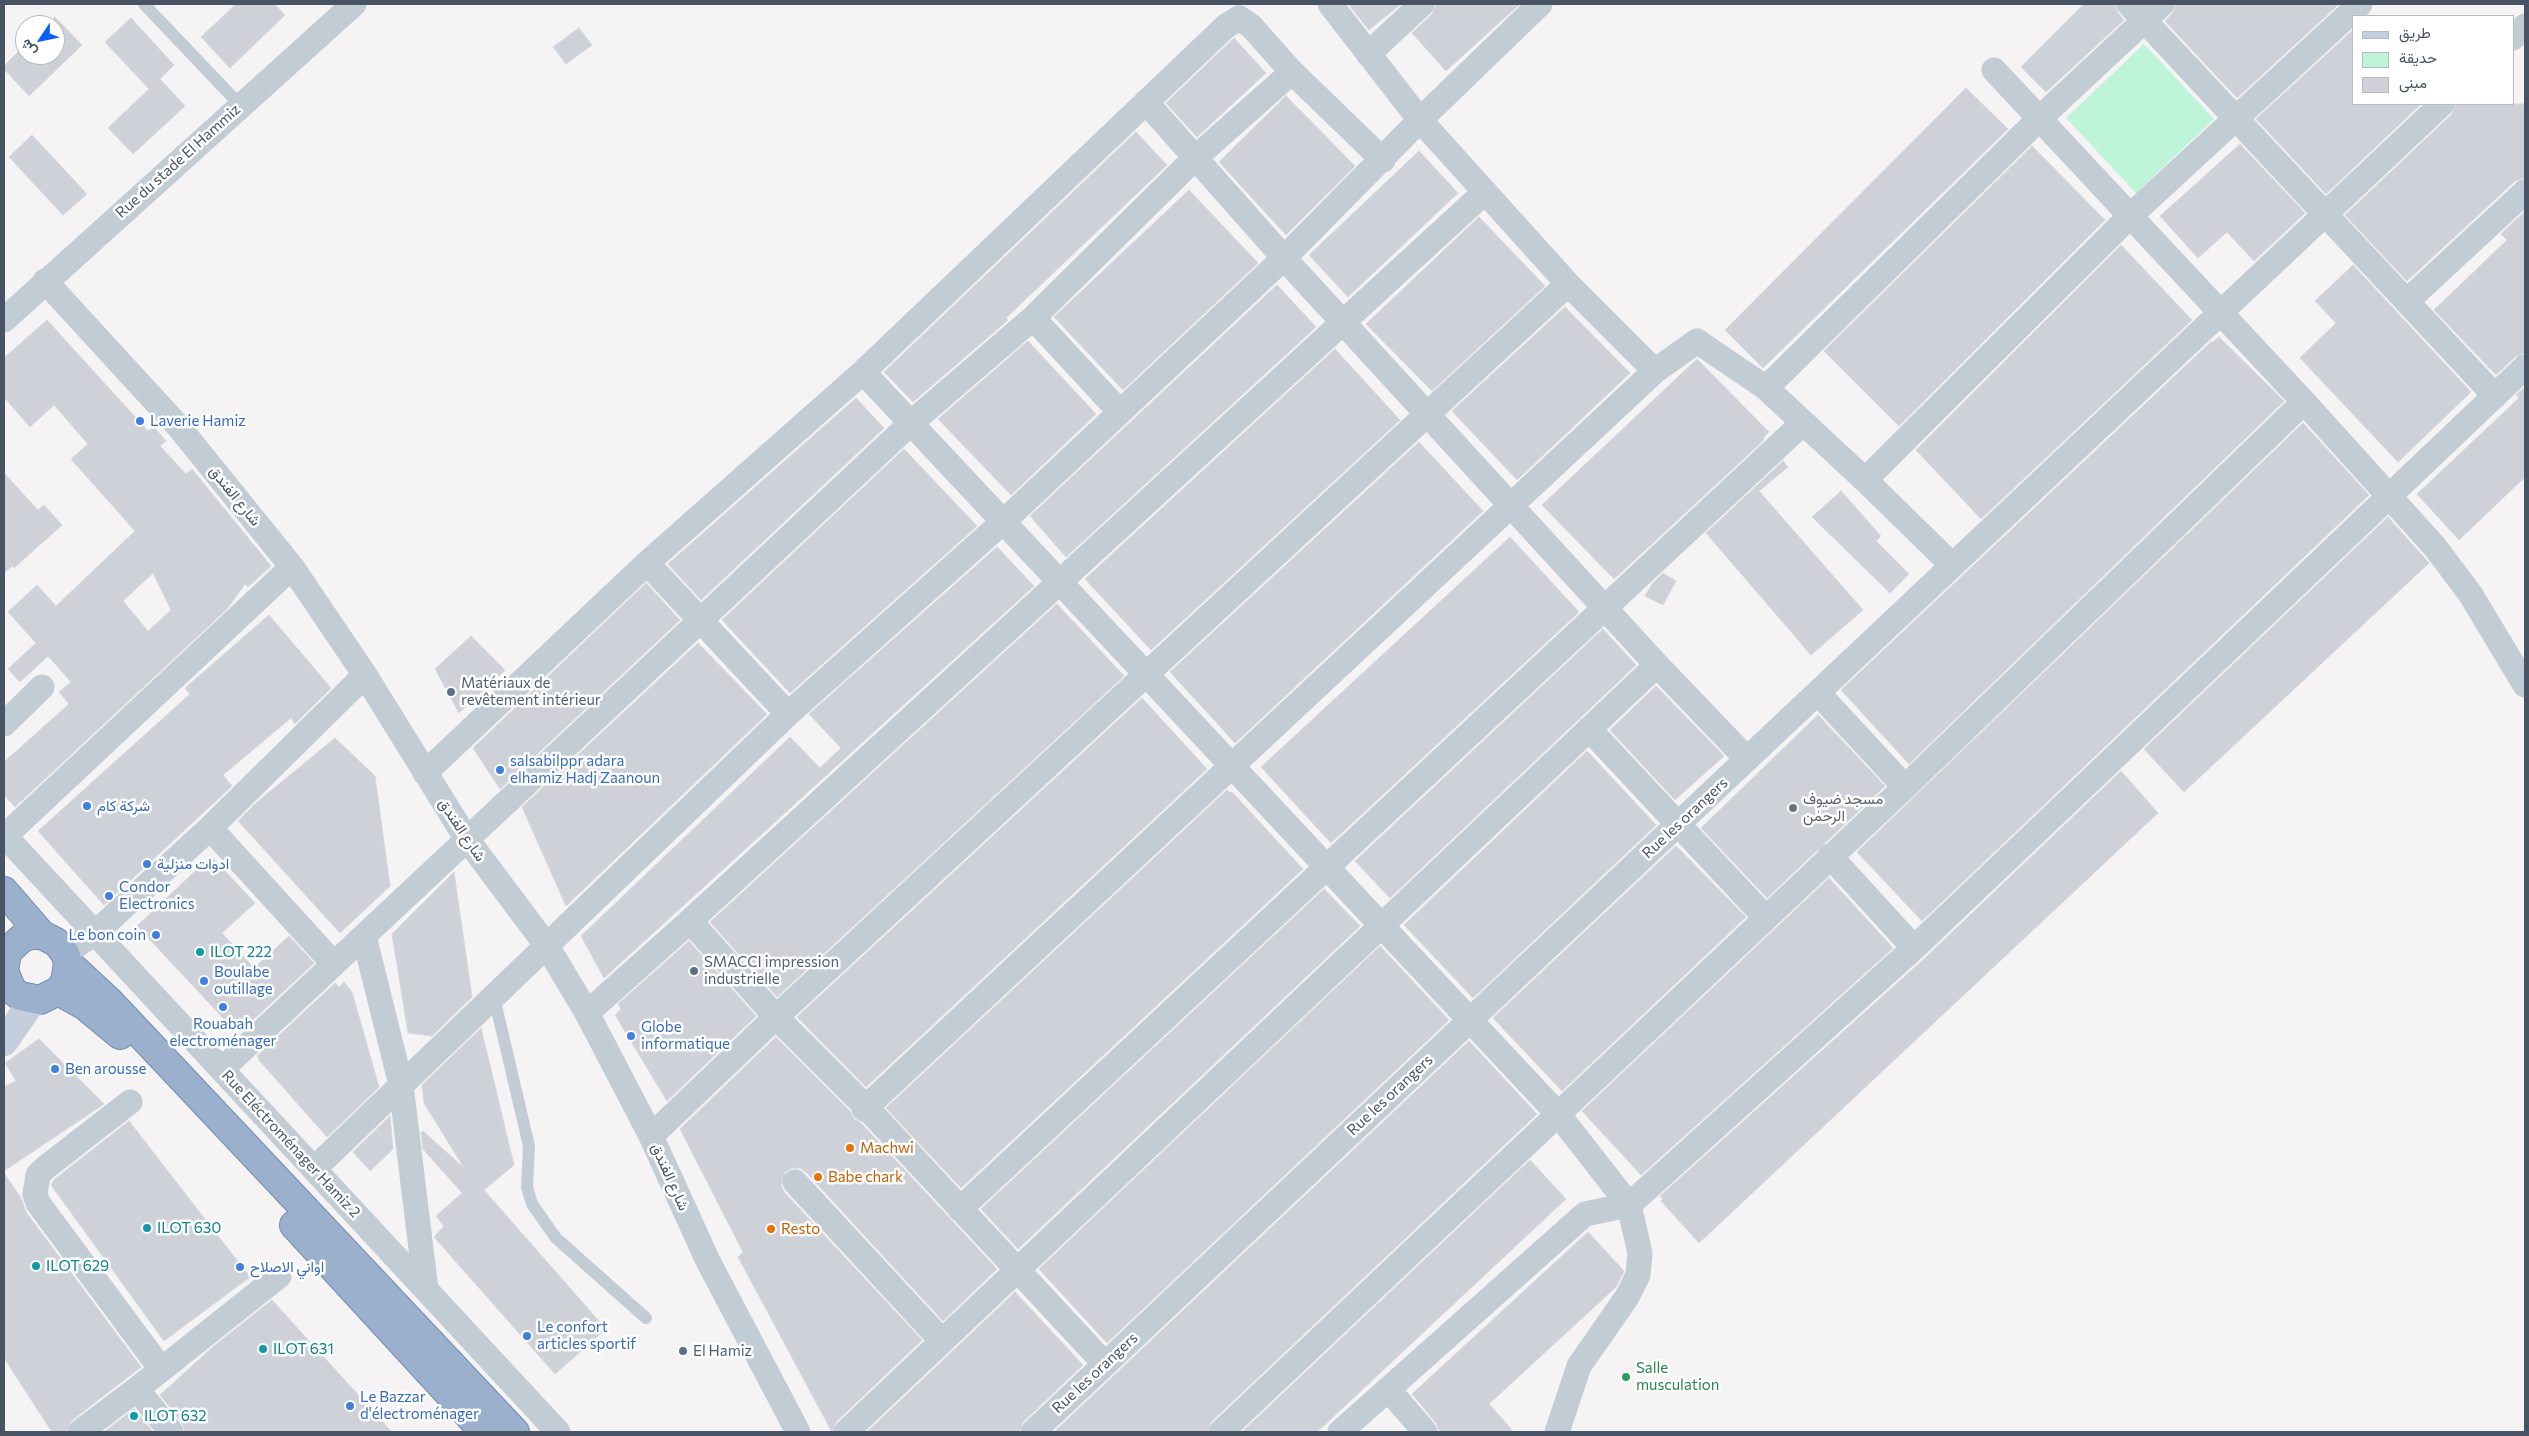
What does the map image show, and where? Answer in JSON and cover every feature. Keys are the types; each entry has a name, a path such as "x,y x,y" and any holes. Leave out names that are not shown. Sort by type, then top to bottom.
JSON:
{"highway":[{"path":"4,891 42,935 56,942 67,958 515,1432"},
{"path":"42,935 9,937 4,971 12,990 20,996 76,1000 98,1016 136,1052 484,1432"},
{"path":"41,999 65,983 67,958"}],"main road":[{"path":"4,1042 41,999"}],"street":[{"name":"Rue du stade El Hammiz","path":"4,320 354,4"},
{"path":"1330,4 1420,120 1568,284 1655,371"},
{"path":"1368,54 1422,4"},
{"path":"314,1169 788,714 1003,522 1284,258 1383,160 1420,120 1540,4"},
{"path":"1865,480 2130,216 2235,117 2360,4"},
{"path":"1766,388 2040,118 2145,9 2235,117 2495,396"},
{"path":"424,773 646,563 863,372 1226,26 1239,18 1250,26 1292,72 1383,160"},
{"path":"2514,37 2525,26"},
{"path":"1994,70 2390,496 2456,573 2525,685"},
{"path":"222,1070 466,838 911,423 1033,318 1195,158 1292,72"},
{"path":"1146,102 1284,258 1344,321 1657,665 1748,759"},
{"name":"Rue les orangers","path":"1033,1432 2441,105"},
{"path":"587,1013 690,921 1485,192"},
{"path":"2406,301 2525,192"},
{"name":"شارع الفندق","path":"45,281 178,426 292,567 365,675 466,838 547,946 587,1013 651,1136 708,1261 798,1432"},
{"path":"651,1136 776,1017 1568,284"},
{"path":"1033,318 1120,412"},
{"path":"865,1108 1655,371 1697,341 1766,388 1865,480 1952,566"},
{"path":"1340,1432 1585,1214 1629,1205 1914,948 2525,367"},
{"path":"863,372 1558,1114 1629,1205 1640,1253 1638,1275 1627,1297 1579,1366 1556,1432"},
{"path":"1221,1432 1905,786 2304,402"},
{"path":"960,1210 1803,422"},
{"path":"646,563 788,714"},
{"path":"4,835 292,567"},
{"path":"846,1432 1657,665"},
{"path":"67,958 210,828 365,675"},
{"path":"4,724 42,687"},
{"path":"1818,693 1905,786"},
{"path":"1589,729 1765,917"},
{"path":"210,828 334,964"},
{"name":"Rue Eléctroménager Hamiz 2","path":"4,835 558,1432"},
{"path":"1830,856 1914,948"},
{"path":"690,921 776,1017 865,1108 1105,1364"},
{"path":"364,936 401,1085 426,1290"},
{"path":"130,1102 45,1168 38,1176 35,1194 38,1203 161,1369"},
{"path":"794,1182 942,1341"},
{"path":"80,1432 279,1276"},
{"path":"137,1389 171,1432"},
{"path":"1388,1389 1424,1432"}],"lane":[{"path":"144,4 240,105"},
{"path":"494,997 528,1146 527,1187 532,1204 556,1238 646,1318"}],"green space":[{"path":"2144,44 2214,119 2136,193 2066,118"}],"building":[{"path":"236,4 274,4 285,15 230,68 201,37"},
{"path":"1348,4 1401,4 1369,30"},
{"path":"1436,4 1520,4 1446,71 1412,33 1432,14"},
{"path":"2084,4 2115,4 2118,13 2124,20 2046,92 2021,67"},
{"path":"2176,4 2339,4 2237,98 2165,21 2172,14"},
{"path":"131,18 174,65 160,79 185,106 133,154 108,128 149,89 105,42"},
{"path":"65,27 82,45 65,61"},
{"path":"579,28 592,45 566,64 553,47"},
{"path":"2352,31 2352,105 2420,105 2326,194 2256,119"},
{"path":"1234,38 1266,73 1197,137 1166,103"},
{"path":"15,55 15,65 61,65 29,96 4,69 4,66"},
{"path":"1966,88 2008,129 1763,368 1725,330"},
{"path":"1286,96 1355,166 1286,235 1219,162"},
{"path":"2525,104 2525,178 2515,181 2407,281 2345,215 2452,114 2456,105"},
{"path":"1136,132 1167,165 1006,318 1008,320 913,402 884,372"},
{"path":"32,135 87,194 63,215 9,157"},
{"path":"2240,144 2305,213 2254,261 2227,232 2198,258 2160,216"},
{"path":"2032,146 2105,220 1899,426 1824,351"},
{"path":"1419,151 1458,193 1348,297 1309,255"},
{"path":"1189,190 1258,263 1123,390 1054,317"},
{"path":"2525,211 2525,353 2515,357 2496,375 2434,310 2507,240 2501,234"},
{"path":"1479,217 1545,286 1432,391 1366,324"},
{"path":"2121,245 2192,320 1981,519 1916,450"},
{"path":"2353,265 2471,392 2398,462 2300,358 2336,323 2315,301"},
{"path":"1277,285 1316,327 1066,557 1030,516"},
{"path":"1565,307 1630,373 1517,480 1452,411"},
{"path":"47,320 148,431 154,427 166,441 160,446 186,474 192,469 271,566 248,587 245,584 227,609 15,807 4,795 4,762 69,704 59,692 71,682 48,656 20,682 8,669 36,643 8,612 37,585 56,606 135,531 71,459 88,444 54,405 30,427 4,397 4,358","holes":["153,573 171,610 148,631 123,601"]},
{"path":"2219,337 2284,401 1909,764 1841,690 2212,341"},
{"path":"1028,341 1096,414 1011,495 938,419"},
{"path":"1335,349 1400,420 1151,650 1085,579"},
{"path":"1697,359 1769,432 1763,438 1764,440 1614,579 1542,505"},
{"path":"2525,387 2525,477 2459,540 2417,494 2519,398 2516,395"},
{"path":"856,398 884,428 701,600 668,564"},
{"path":"2303,423 2369,495 1922,921 1857,852"},
{"path":"1419,442 1483,511 1235,743 1170,672"},
{"path":"904,449 977,526 790,693 722,620"},
{"path":"1783,461 1788,467 1759,491 1863,610 1811,655 1706,533"},
{"path":"4,473 38,510 44,505 62,525 14,568 12,566 4,573"},
{"path":"1841,491 1881,536 1876,541 1909,574 1890,593 1812,517"},
{"path":"2388,517 2429,563 2184,792 2144,749"},
{"path":"1510,537 1579,612 1331,843 1261,767"},
{"path":"997,547 1034,586 604,978 581,936 790,737 820,768 841,748 809,714"},
{"path":"1663,573 1676,581 1663,605 1645,596 1652,584"},
{"path":"646,583 680,620 500,789 473,748"},
{"path":"1057,604 1124,676 777,997 710,922"},
{"path":"269,615 331,688 295,724 291,718 223,775 232,786 104,905 38,831 190,694 185,688"},
{"path":"1603,629 1636,665 1390,898 1355,861"},
{"path":"471,636 505,670 459,713 435,669"},
{"path":"698,643 767,714 566,906 522,807"},
{"path":"1656,686 1724,756 1675,800 1610,730"},
{"path":"1142,698 1207,769 866,1087 797,1017"},
{"name":"مسجد ضيوف الرحمٰن","path":"1818,715 1885,786 1767,898 1701,828"},
{"path":"335,738 375,776 390,886 340,933 238,821 256,803"},
{"path":"1587,751 1656,825 1473,998 1404,925"},
{"path":"2121,771 2158,813 1699,1243 1661,1201 1663,1199 1660,1196 1924,959"},
{"path":"1227,790 1230,793 1232,792 1303,869 961,1188 886,1108"},
{"path":"1676,846 1746,917 1562,1091 1493,1018"},
{"name":"ILOT 222","path":"211,856 255,903 222,933 254,968 289,936 314,963 238,1034 137,926"},
{"path":"454,872 472,997 432,1036 408,1033 392,934"},
{"path":"1829,878 1893,948 1641,1175 1582,1111"},
{"path":"1324,889 1360,926 1018,1249 981,1209"},
{"path":"689,941 756,1016 667,1101 615,1015 621,1009 618,1004"},
{"path":"1380,946 1449,1020 1107,1343 1039,1269"},
{"path":"344,982 352,992 379,1087 327,1137 257,1056 335,983 339,987"},
{"path":"481,1028 514,1165 484,1190 606,1329 555,1374 434,1237 444,1226 436,1216 462,1193 423,1149 421,1133 423,1131 464,1168 424,1103 422,1085"},
{"path":"776,1037 850,1111 854,1119 861,1123 997,1269 943,1321 806,1172 800,1168 792,1168 785,1172 781,1185 784,1192 922,1340 836,1422 832,1432 738,1257 743,1252 680,1129"},
{"path":"39,1039 104,1104 4,1171 4,1087 16,1081 5,1063"},
{"path":"1469,1041 1537,1114 1211,1422 1207,1432 1054,1432"},
{"path":"390,1116 393,1149 370,1171 353,1152"},
{"name":"ILOT 630","path":"129,1121 250,1277 164,1341 51,1185 55,1179"},
{"path":"1530,1160 1566,1199 1317,1432 1242,1432"},
{"name":"ILOT 629","path":"4,1173 21,1198 26,1212 141,1367 71,1421 66,1432 52,1432 4,1358"},
{"path":"1588,1232 1624,1271 1616,1287 1489,1404 1514,1432 1440,1432 1436,1423 1412,1394"},
{"path":"1015,1292 1083,1365 1023,1422 1019,1432 867,1432"},
{"name":"ILOT 631","path":"272,1300 392,1432 185,1432 182,1423 160,1395 214,1346"},
{"path":"134,1409 153,1432 104,1432"}],"place":[{"name":"Laverie Hamiz","path":"140,421"},
{"name":"Matériaux de revêtement intérieur","path":"451,692"},
{"name":"salsabilppr adara elhamiz Hadj Zaanoun","path":"500,770"},
{"name":"شركة كام","path":"87,806"},
{"name":"مسجد ضيوف الرحمٰن","path":"1793,808"},
{"name":"ادوات منزلية","path":"147,864"},
{"name":"Condor Electronics","path":"109,896"},
{"name":"Le bon coin","path":"156,935"},
{"name":"ILOT 222","path":"200,952"},
{"name":"SMACCI impression industrielle","path":"694,971"},
{"name":"Boulabe outillage","path":"204,981"},
{"name":"Rouabah electroménager","path":"223,1007"},
{"name":"Globe informatique","path":"631,1036"},
{"name":"Ben arousse","path":"55,1069"},
{"name":"Machwi","path":"850,1148"},
{"name":"Babe chark","path":"818,1177"},
{"name":"ILOT 630","path":"147,1228"},
{"name":"Resto","path":"771,1229"},
{"name":"ILOT 629","path":"36,1266"},
{"name":"اواني الاصلاح","path":"240,1267"},
{"name":"Le confort articles sportif","path":"527,1336"},
{"name":"ILOT 631","path":"263,1349"},
{"name":"El Hamiz","path":"683,1351"},
{"name":"Salle musculation","path":"1626,1377"},
{"name":"Le Bazzar d'électroménager","path":"350,1406"},
{"name":"ILOT 632","path":"134,1416"}]}
